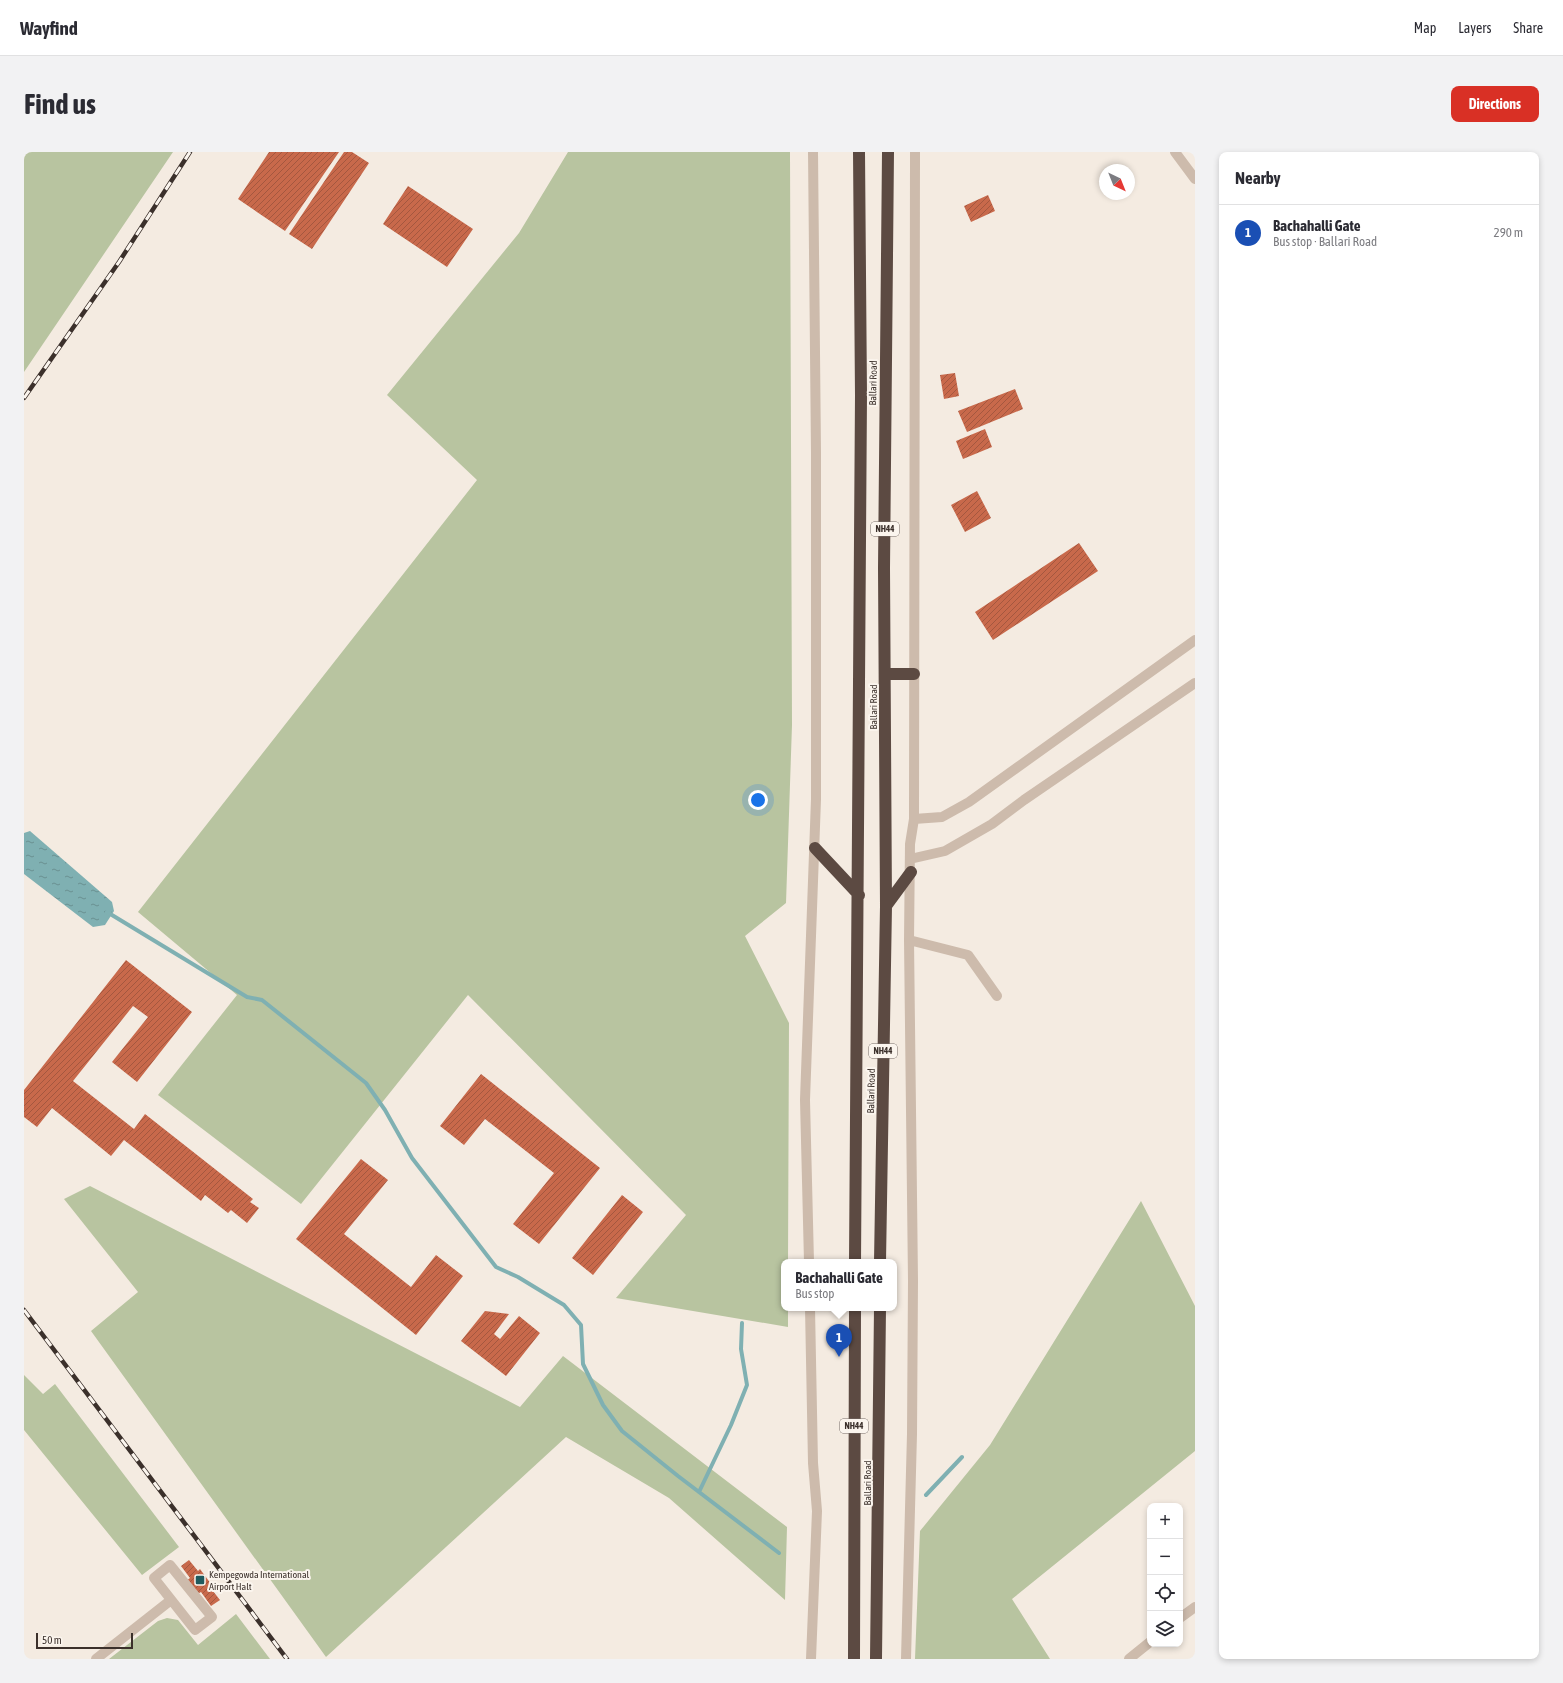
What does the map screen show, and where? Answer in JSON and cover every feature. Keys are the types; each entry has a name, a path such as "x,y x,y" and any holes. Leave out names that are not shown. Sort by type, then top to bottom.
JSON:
{"highway":[{"name":"Ballari Road","path":"855,1259 859,895 861,402 860,152"},
{"name":"Ballari Road","path":"880,1259 886,906 885,402 888,152"},
{"path":"885,674 914,674"},
{"path":"814,848 859,895"},
{"path":"886,906 911,872"},
{"name":"Ballari Road","path":"854,1659 855,1311"},
{"name":"Ballari Road","path":"876,1659 880,1311"}],"street":[{"path":"809,1259 805,1100 816,799 816,453 813,152"},
{"path":"906,1659 912,1434 913,1281 909,940 911,872 910,844 914,819 915,152"},
{"path":"1174,152 1195,179"},
{"path":"914,819 942,817 969,802 1195,640"},
{"path":"910,859 945,852 992,824 1024,800 1195,683"},
{"path":"909,940 968,954 997,996"},
{"path":"810,1311 813,1463 817,1511 811,1659"},
{"path":"170,1565 212,1617 195,1630 171,1600 154,1578 170,1565"},
{"path":"96,1659 171,1600"},
{"path":"1183,1616 1195,1607"},
{"path":"1129,1659 1147,1644"}],"green space":[{"path":"24,152 173,152 24,372"},
{"path":"568,152 790,152 792,725 786,903 745,936 789,1023 788,1259 781,1259 781,1311 788,1311 788,1327 616,1298 686,1215 468,995 301,1204 158,1095 237,995 138,912 477,480 387,395 519,233"},
{"path":"90,1186 520,1407 563,1356 787,1527 785,1600 669,1498 566,1437 326,1657 91,1331 138,1292 64,1199"},
{"path":"1141,1201 1195,1306 1195,1451 1012,1599 1050,1659 915,1659 920,1531 990,1445"},
{"path":"24,1375 43,1394 55,1384 179,1547 142,1575 24,1430"},
{"path":"236,1614 270,1659 109,1659 158,1621 167,1618 178,1620 198,1645"}],"water":[{"path":"30,831 112,902 114,911 105,925 93,927 24,874 24,833"}],"building":[{"path":"269,152 339,152 285,231 238,199"},
{"path":"344,152 352,152 369,163 312,249 289,234"},
{"path":"408,186 473,229 447,267 383,224"},
{"path":"988,195 995,211 971,222 964,206"},
{"path":"955,373 959,396 944,399 940,375"},
{"path":"1015,389 1023,409 967,432 958,411"},
{"path":"985,429 992,447 963,459 956,441"},
{"path":"977,491 991,518 965,532 951,505"},
{"path":"1079,543 1098,571 993,640 975,612"},
{"path":"126,960 192,1012 137,1082 112,1062 148,1017 133,1006 73,1081 134,1129 145,1114 253,1199 250,1202 259,1208 247,1223 231,1210 228,1213 205,1195 201,1201 124,1140 111,1156 52,1108 37,1127 24,1117 24,1090"},
{"path":"481,1074 600,1168 539,1244 513,1224 554,1173 485,1119 464,1145 440,1126"},
{"path":"361,1159 388,1180 344,1234 411,1287 436,1255 463,1276 416,1335 296,1239"},
{"path":"622,1195 643,1212 593,1275 572,1258"},
{"path":"485,1311 509,1314 494,1334 500,1339 519,1316 540,1333 506,1376 461,1341"},
{"path":"189,1560 198,1571 200,1569 211,1584 209,1586 220,1600 211,1606 201,1592 196,1595 186,1581 190,1578 181,1566"}],"waterway":[{"path":"107,912 247,997 262,1000 366,1083 385,1110 412,1158 496,1267 518,1277 564,1305 581,1325 583,1364 603,1405 622,1431 779,1553"},
{"path":"699,1492 731,1425 747,1385 741,1349 742,1323"},
{"path":"926,1495 962,1457"}],"railway":[{"path":"24,398 119,262 190,152"},
{"path":"24,1310 287,1659"}],"place":[{"name":"Bachahalli Gate","path":"839,1357"},
{"name":"Kempegowda International Airport Halt","path":"200,1580"}]}
